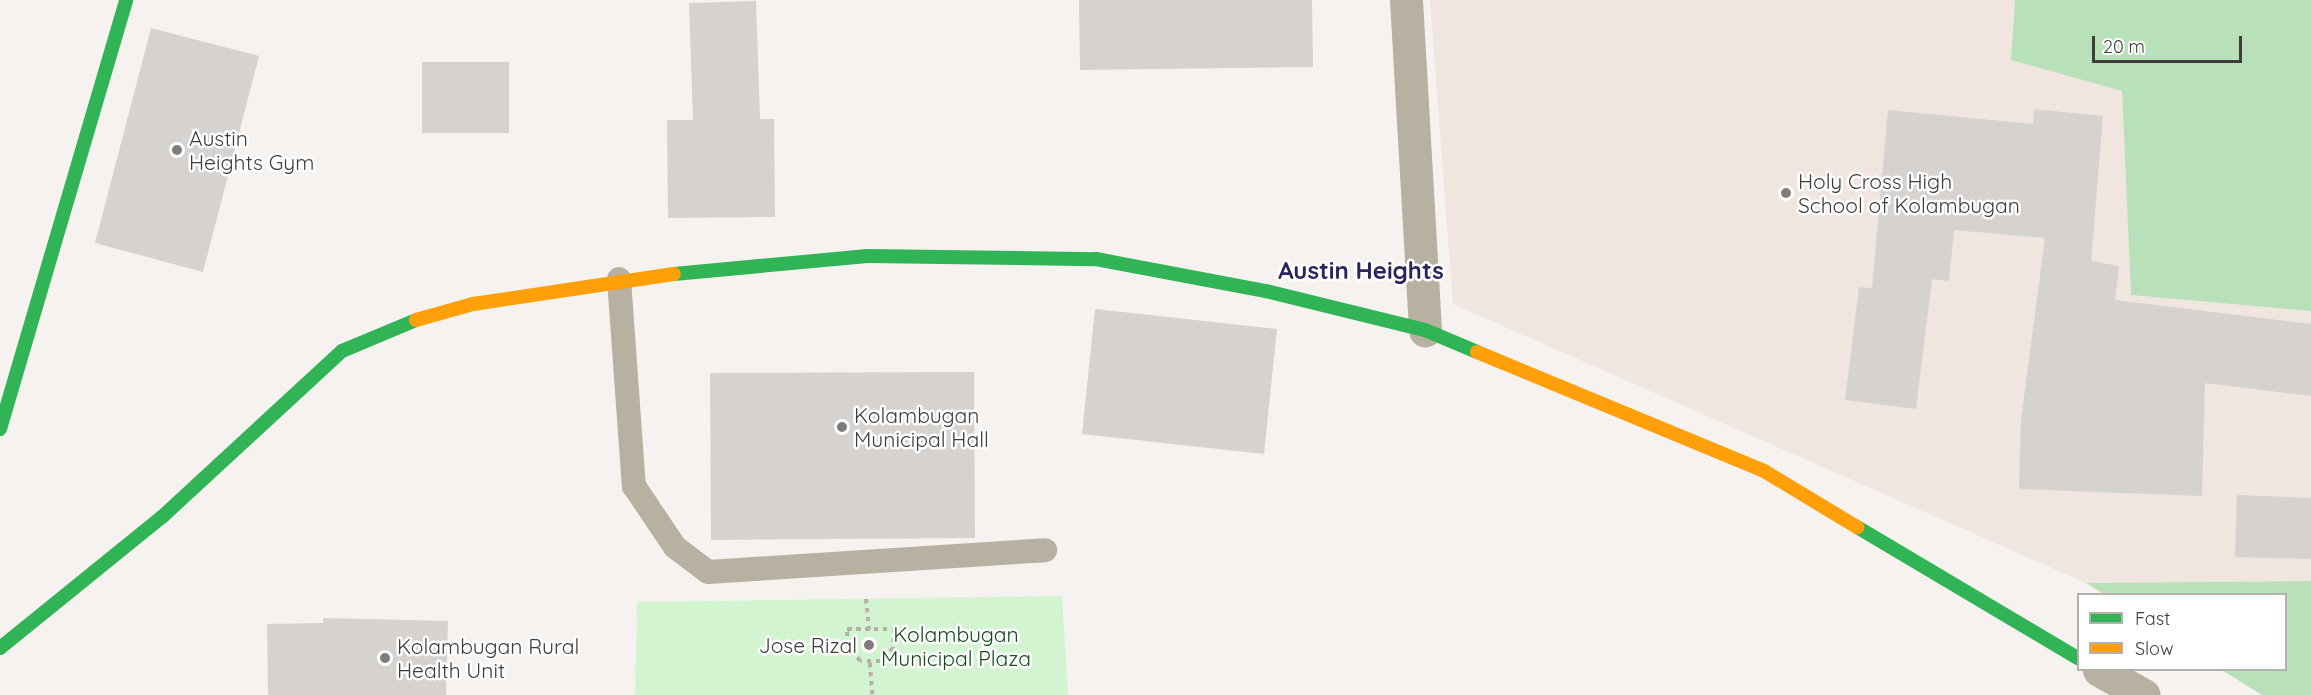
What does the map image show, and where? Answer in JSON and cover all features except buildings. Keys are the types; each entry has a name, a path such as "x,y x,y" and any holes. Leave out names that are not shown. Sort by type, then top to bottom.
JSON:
{"street":[{"path":"0,429 126,0"},
{"path":"1406,0 1425,330"},
{"path":"0,648 162,517 342,351 405,323 472,304 619,279 867,256 1096,259 1266,291 1425,330 1764,471 2077,657"},
{"path":"2102,671 2144,695"}],"lane":[{"path":"619,279 634,486 675,547 708,572 1045,550"}],"path":[{"path":"847,629 894,629 888,656 870,663 853,654 847,629"},
{"path":"870,663 872,695"}],"shaded area":[{"name":"Holy Cross High School of Kolambugan","path":"1430,0 2015,0 2011,60 2122,91 2131,295 2311,311 2311,581 2086,583 1453,304"}],"green space":[{"path":"2015,0 2311,0 2311,311 2131,295 2122,91 2011,60"},
{"path":"2311,581 2311,695 2262,695 2224,671 2287,671 2287,593 2102,593 2086,583"},
{"name":"Kolambugan Municipal Plaza","path":"1062,596 1068,695 635,695 637,602"}],"traffic: fast":[{"path":"0,429 126,0"},
{"path":"674,274 867,256 1096,259 1266,291 1425,330 1477,352"},
{"path":"0,648 162,517 342,351 416,320"},
{"path":"1857,527 2077,657"}],"traffic: slow":[{"path":"416,320 473,304 674,274"},
{"path":"1477,352 1764,471 1857,527"}],"place":[{"name":"Austin Heights Gym","path":"177,150"},
{"name":"Holy Cross High School of Kolambugan","path":"1786,193"},
{"name":"Kolambugan Municipal Hall","path":"842,427"},
{"name":"Jose Rizal","path":"869,645"},
{"name":"Kolambugan Rural Health Unit","path":"385,658"}],"district":[{"name":"Austin Heights","path":"1361,271"}]}
